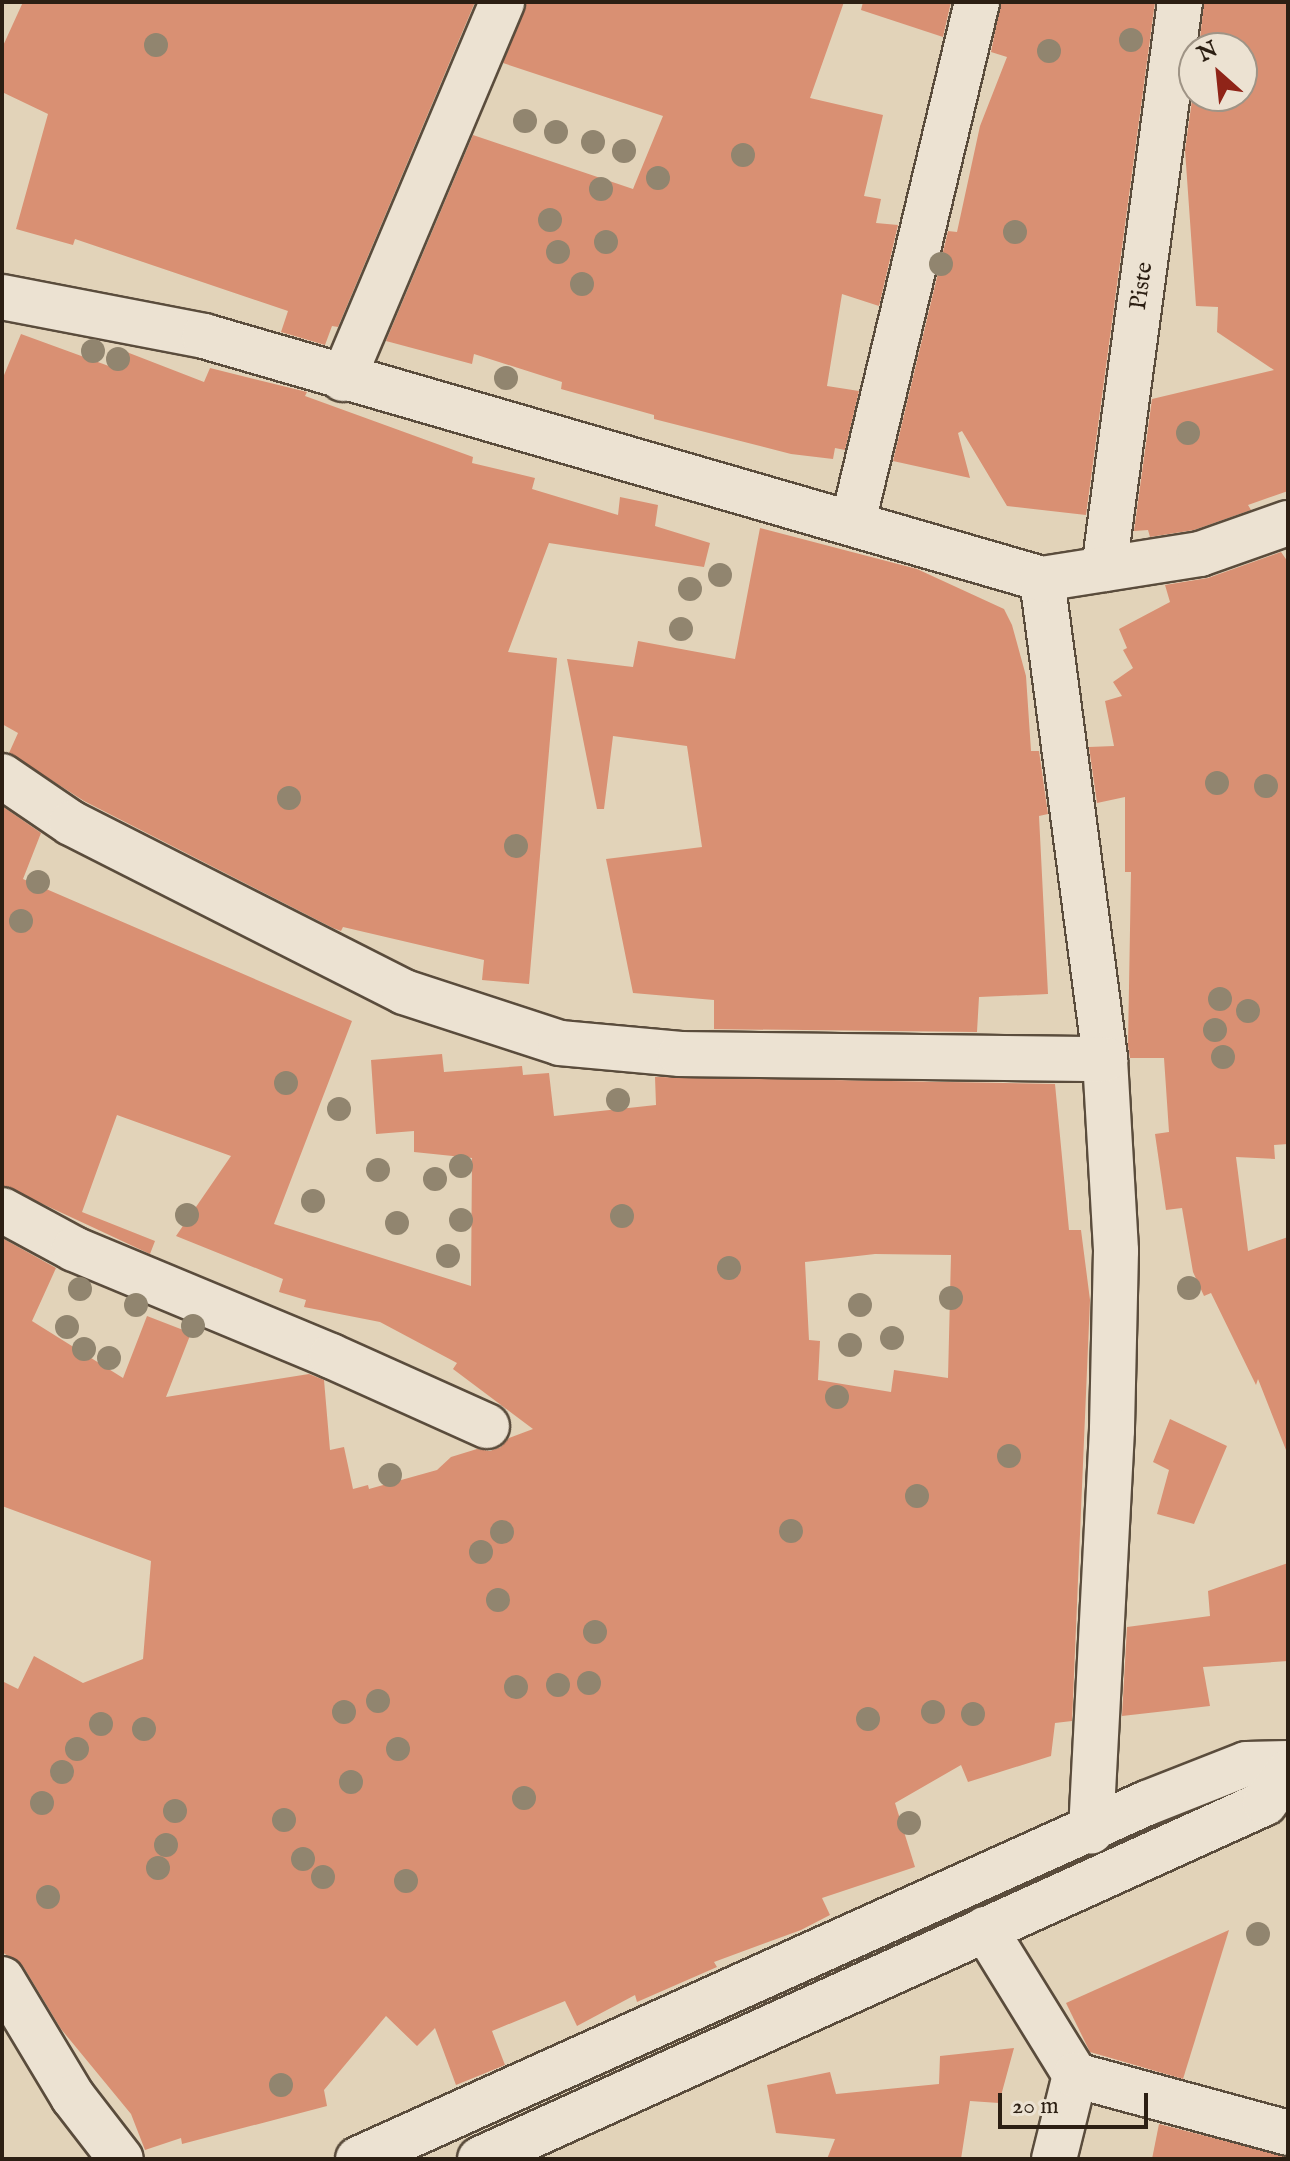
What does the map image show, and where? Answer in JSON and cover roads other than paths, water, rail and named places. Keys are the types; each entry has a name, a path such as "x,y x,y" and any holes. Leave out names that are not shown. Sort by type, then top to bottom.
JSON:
{"street":[{"path":"343,379 502,2"},
{"path":"853,522 977,2"},
{"name":"Piste","path":"1104,569 1180,2"},
{"path":"2,297 204,336 343,379 853,522 1042,579 1200,554 1288,523"},
{"path":"1042,579 1105,1059 1116,1266 1112,1430 1091,1831"},
{"path":"2,776 71,823 404,992 560,1043 680,1054 1105,1059"},
{"path":"2,1210 74,1249 331,1356 487,1426"},
{"path":"358,2159 1091,1831 1147,1803 1246,1764 1288,1763"},
{"path":"480,2159 1265,1803 1288,1772"},
{"path":"985,1929 1075,2075 1288,2133"},
{"path":"2,1979 73,2097 121,2159"},
{"path":"1054,2159 1075,2075"}]}
